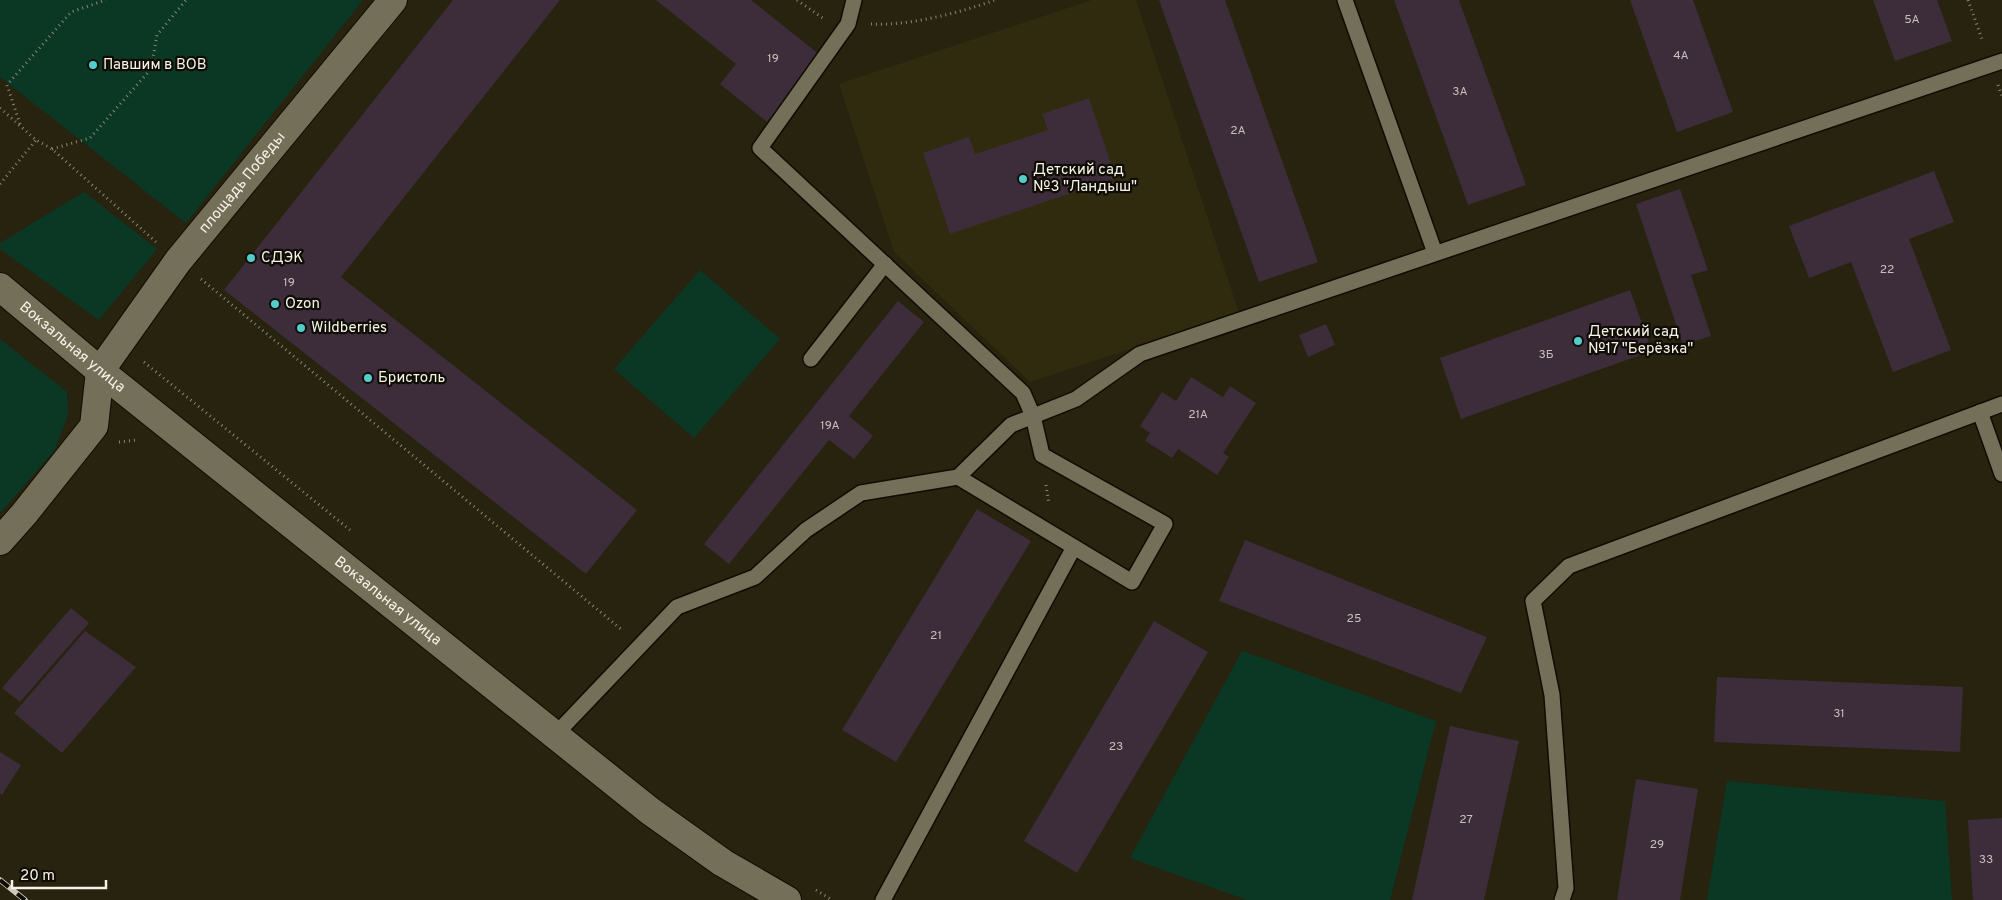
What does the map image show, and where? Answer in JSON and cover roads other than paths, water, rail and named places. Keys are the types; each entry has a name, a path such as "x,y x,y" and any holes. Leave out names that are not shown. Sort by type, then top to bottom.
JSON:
{"street":[{"name":"площадь Победы","path":"100,371 178,261 393,0"},
{"name":"Вокзальная улица","path":"0,287 100,371 650,811 724,863 787,900"},
{"path":"0,541 94,426 100,371"}],"lane":[{"path":"854,0 848,24 760,148 1023,393 1033,416 1042,455 1165,524 1132,582 958,478"},
{"path":"1345,0 1436,253"},
{"path":"555,735 677,607 754,577 806,530 861,493 958,478 1011,425 1076,399 1140,354 2002,61"},
{"path":"811,359 885,264"},
{"path":"1562,900 1566,888 1552,695 1533,601 1569,566 2002,404"},
{"path":"1980,412 2002,474"},
{"path":"883,900 1074,547"}],"railway":[{"path":"0,880 25,900"}],"place":[{"name":"Павшим в ВОВ","path":"93,65"},
{"name":"Детский сад №3 \"Ландыш\"","path":"1023,179"},
{"name":"СДЭК","path":"251,258"},
{"name":"Ozon","path":"275,304"},
{"name":"Wildberries","path":"301,328"},
{"name":"Детский сад №17 \"Берёзка\"","path":"1578,341"},
{"name":"Бристоль","path":"368,378"}]}
